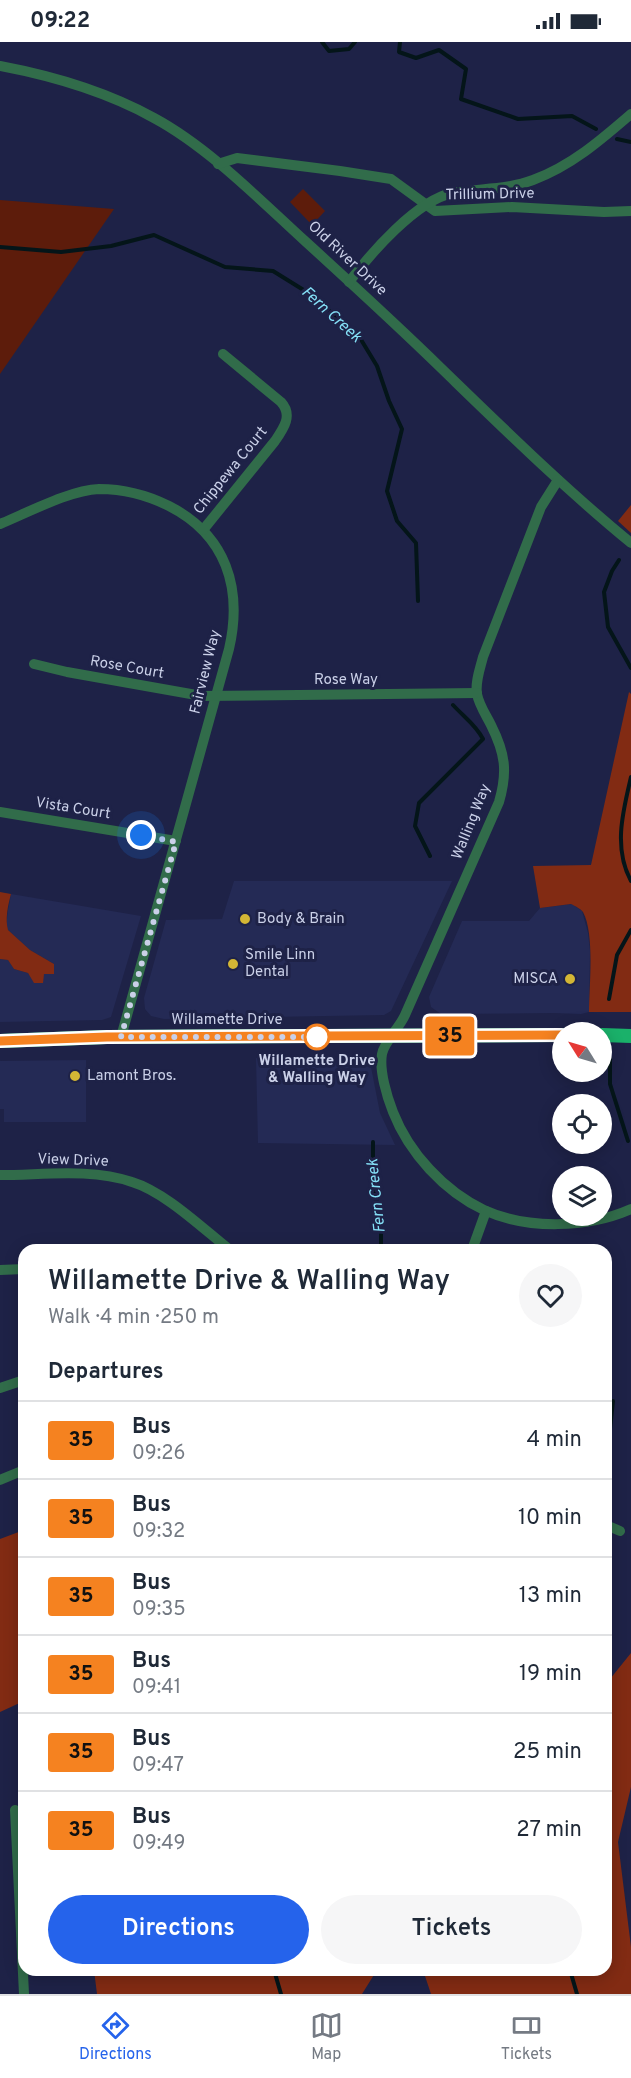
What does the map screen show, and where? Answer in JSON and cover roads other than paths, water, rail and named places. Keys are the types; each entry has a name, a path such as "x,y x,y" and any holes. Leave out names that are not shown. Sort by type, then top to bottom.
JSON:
{"main road":[{"name":"Willamette Drive","path":"0,1041 121,1037 552,1035"},
{"path":"612,1035 631,1036"}],"street":[{"name":"Old River Drive","path":"0,66 76,86 128,104 178,132 218,164 349,282 558,480 631,543"},
{"path":"349,282 382,244 427,204 446,195 518,184 549,173 579,156 631,114"},
{"name":"Trillium Drive","path":"218,164 237,158 391,179 435,211 512,207 631,212"},
{"name":"Chippewa Court","path":"203,530 275,441 285,427 287,418 286,407 223,354"},
{"path":"477,693 478,676 487,646 541,507 558,480"},
{"name":"Fairview Way","path":"0,524 78,492 97,489 132,493 157,500 187,516 212,541 226,564 232,591 231,640 121,1037"},
{"name":"Rose Court","path":"34,664 197,696 216,696"},
{"name":"Rose Way","path":"216,696 477,693"},
{"name":"Walling Way","path":"477,693 501,747 505,770 504,785 499,802 404,1018 382,1053 383,1074 391,1107 407,1142 441,1180 486,1211 536,1222 577,1224 606,1219 631,1209"},
{"name":"Vista Court","path":"0,812 176,842"},
{"name":"View Drive","path":"0,1175 92,1174 133,1182 162,1197 222,1244"},
{"path":"474,1244 486,1211"},
{"path":"0,1270 18,1269"},
{"path":"0,1388 18,1382"},
{"path":"0,1480 18,1472"},
{"path":"612,1528 620,1531"},
{"path":"15,1810 18,1871"},
{"path":"23,1976 24,1994"}],"waterway":[{"path":"322,42 329,51 349,49 355,42"},
{"path":"400,42 399,52 416,58 439,50 466,69 461,99 518,119 572,116 596,129"},
{"path":"617,139 631,142"},
{"name":"Fern Creek","path":"0,247 61,252 111,246 154,235 225,267 273,271 310,294 360,338 377,366 402,429 387,491 397,521 416,543 418,601"},
{"path":"619,560 604,592 608,627 631,668"},
{"name":"Fern Creek","path":"430,856 415,826 419,803 483,739 453,705"},
{"path":"631,777 621,829 622,856 631,881"},
{"path":"609,999 617,955 631,930"},
{"path":"610,1082 628,1141"},
{"name":"Fern Creek","path":"373,1142 373,1183 381,1222 381,1244"},
{"path":"612,1410 613,1401"},
{"name":"Fern Creek","path":"276,1976 281,1994"},
{"path":"572,1976 577,1994"}],"place":[{"name":"Body & Brain","path":"245,919"},
{"name":"Smile Linn Dental","path":"233,964"},
{"name":"MISCA","path":"570,979"},
{"name":"Willamette Drive & Walling Way","path":"317,1037"},
{"name":"Lamont Bros.","path":"75,1076"}]}
